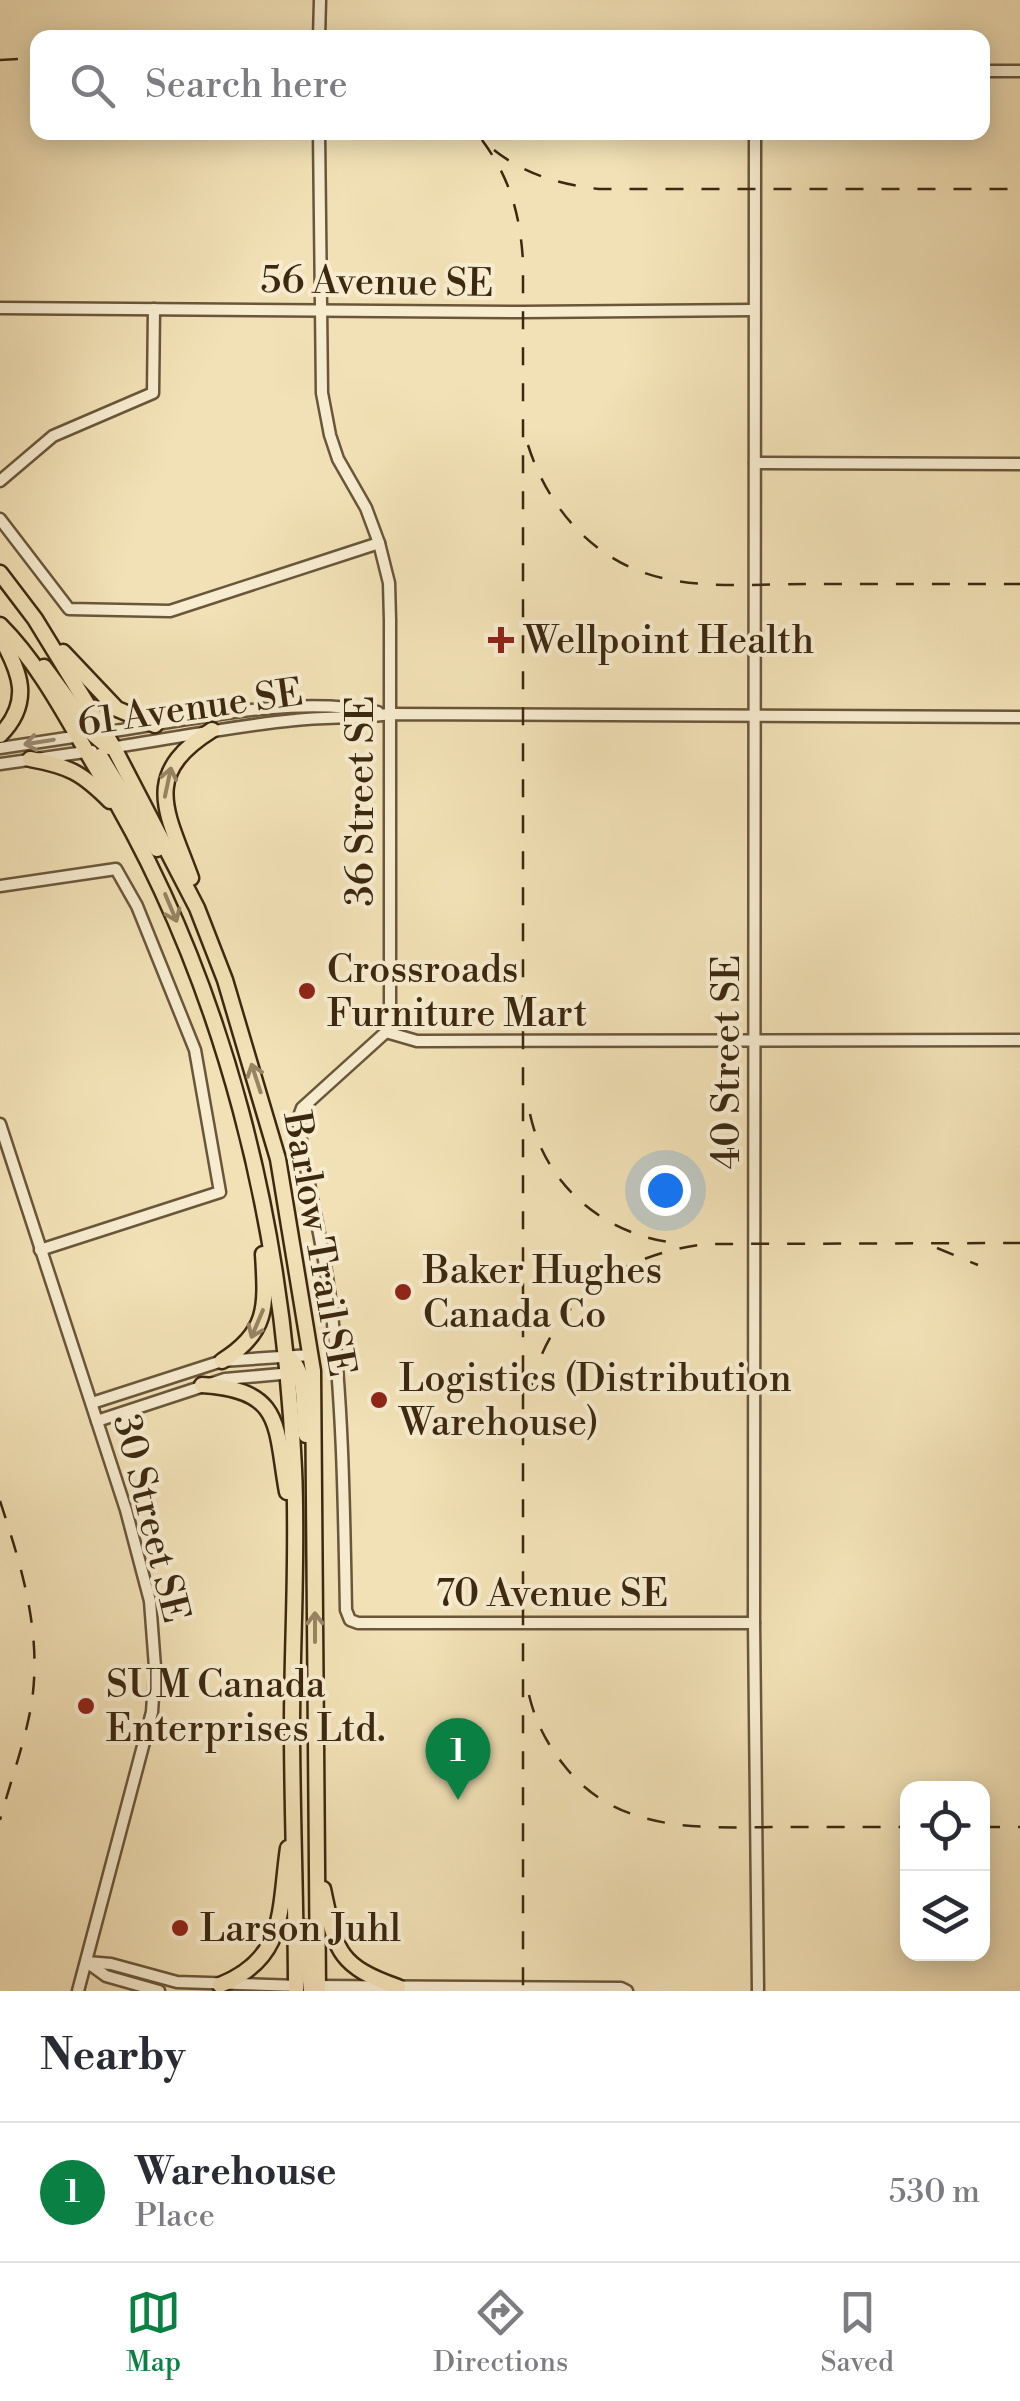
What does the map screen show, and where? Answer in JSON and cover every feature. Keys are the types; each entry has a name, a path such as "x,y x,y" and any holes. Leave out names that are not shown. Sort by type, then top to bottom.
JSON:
{"main road":[{"name":"Barlow Trail SE","path":"0,573 35,620 159,881 205,995 233,1080 262,1204 286,1356 300,1372 314,1485 317,1864 307,1989"},
{"path":"35,620 118,709 155,725"},
{"name":"Barlow Trail SE","path":"0,625 92,741 114,748 197,908 269,1120 312,1355 300,1372 294,1520 295,1852 307,1989"},
{"path":"0,636 16,665 22,698 16,714 0,735"},
{"path":"197,908 196,892 164,799 166,774 188,745 212,730"},
{"path":"92,741 166,864 182,877"},
{"path":"30,758 68,766 91,782 128,820"},
{"path":"222,1362 247,1344 259,1327 263,1312 262,1204"},
{"path":"202,1385 246,1390 267,1409 282,1444 294,1520"},
{"path":"220,1986 254,1968 264,1957 274,1934 294,1802"},
{"path":"317,1864 340,1952 363,1973 398,1986"}],"street":[{"path":"319,30 320,0"},
{"path":"990,70 1020,70"},
{"name":"36 Street SE","path":"319,140 322,393 338,459 366,508 389,583 390,1019 386,1032"},
{"name":"40 Street SE","path":"755,140 754,1623 758,1991"},
{"name":"56 Avenue SE","path":"0,308 754,310"},
{"path":"0,480 52,436 153,393 154,309"},
{"path":"755,463 1020,464"},
{"path":"0,519 69,609 170,611 379,543"},
{"name":"61 Avenue SE","path":"0,764 155,725 280,709 360,709 389,714 1020,716"},
{"name":"61 Avenue SE","path":"114,748 300,719 360,719 389,714"},
{"name":"61 Avenue SE","path":"0,748 92,741"},
{"path":"0,886 116,869 137,906 195,1050 220,1192 40,1250"},
{"path":"386,1032 418,1041 1020,1040"},
{"name":"70 Avenue SE","path":"386,1032 302,1108 298,1119 332,1309 343,1464 346,1610 350,1620 358,1624 754,1623"},
{"name":"30 Street SE","path":"0,1124 92,1403 150,1601 155,1667 152,1712 78,1991"},
{"path":"92,1403 222,1362 312,1355"},
{"path":"97,1421 225,1379 300,1372"},
{"path":"87,1962 111,1964 177,1982 220,1986 574,1987 627,1991"},
{"path":"87,1962 106,1976 159,1991"}],"railway":[{"path":"0,60 30,58"},
{"path":"482,140 512,197 523,261 523,1991"},
{"path":"494,150 544,177 599,189 1020,189"},
{"path":"528,445 544,484 582,534 615,559 654,576 719,585 1020,584"},
{"path":"530,1114 549,1163 582,1202 625,1229 676,1243"},
{"path":"531,1388 541,1357 573,1306 619,1271 676,1249 707,1244 1020,1243"},
{"path":"937,1248 978,1265"},
{"path":"0,1501 23,1577 34,1654 31,1707 0,1820"},
{"path":"529,1695 542,1732 563,1764 584,1787 633,1815 688,1826 900,1827"},
{"path":"990,1827 1020,1827"}],"place":[{"name":"Wellpoint Health","path":"501,640"},
{"name":"Crossroads Furniture Mart","path":"307,991"},
{"name":"Baker Hughes Canada Co","path":"403,1292"},
{"name":"Logistics (Distribution Warehouse)","path":"379,1400"},
{"name":"SUM Canada Enterprises Ltd.","path":"86,1706"},
{"name":"Warehouse","path":"458,1800"},
{"name":"Larson Juhl","path":"180,1928"}]}
